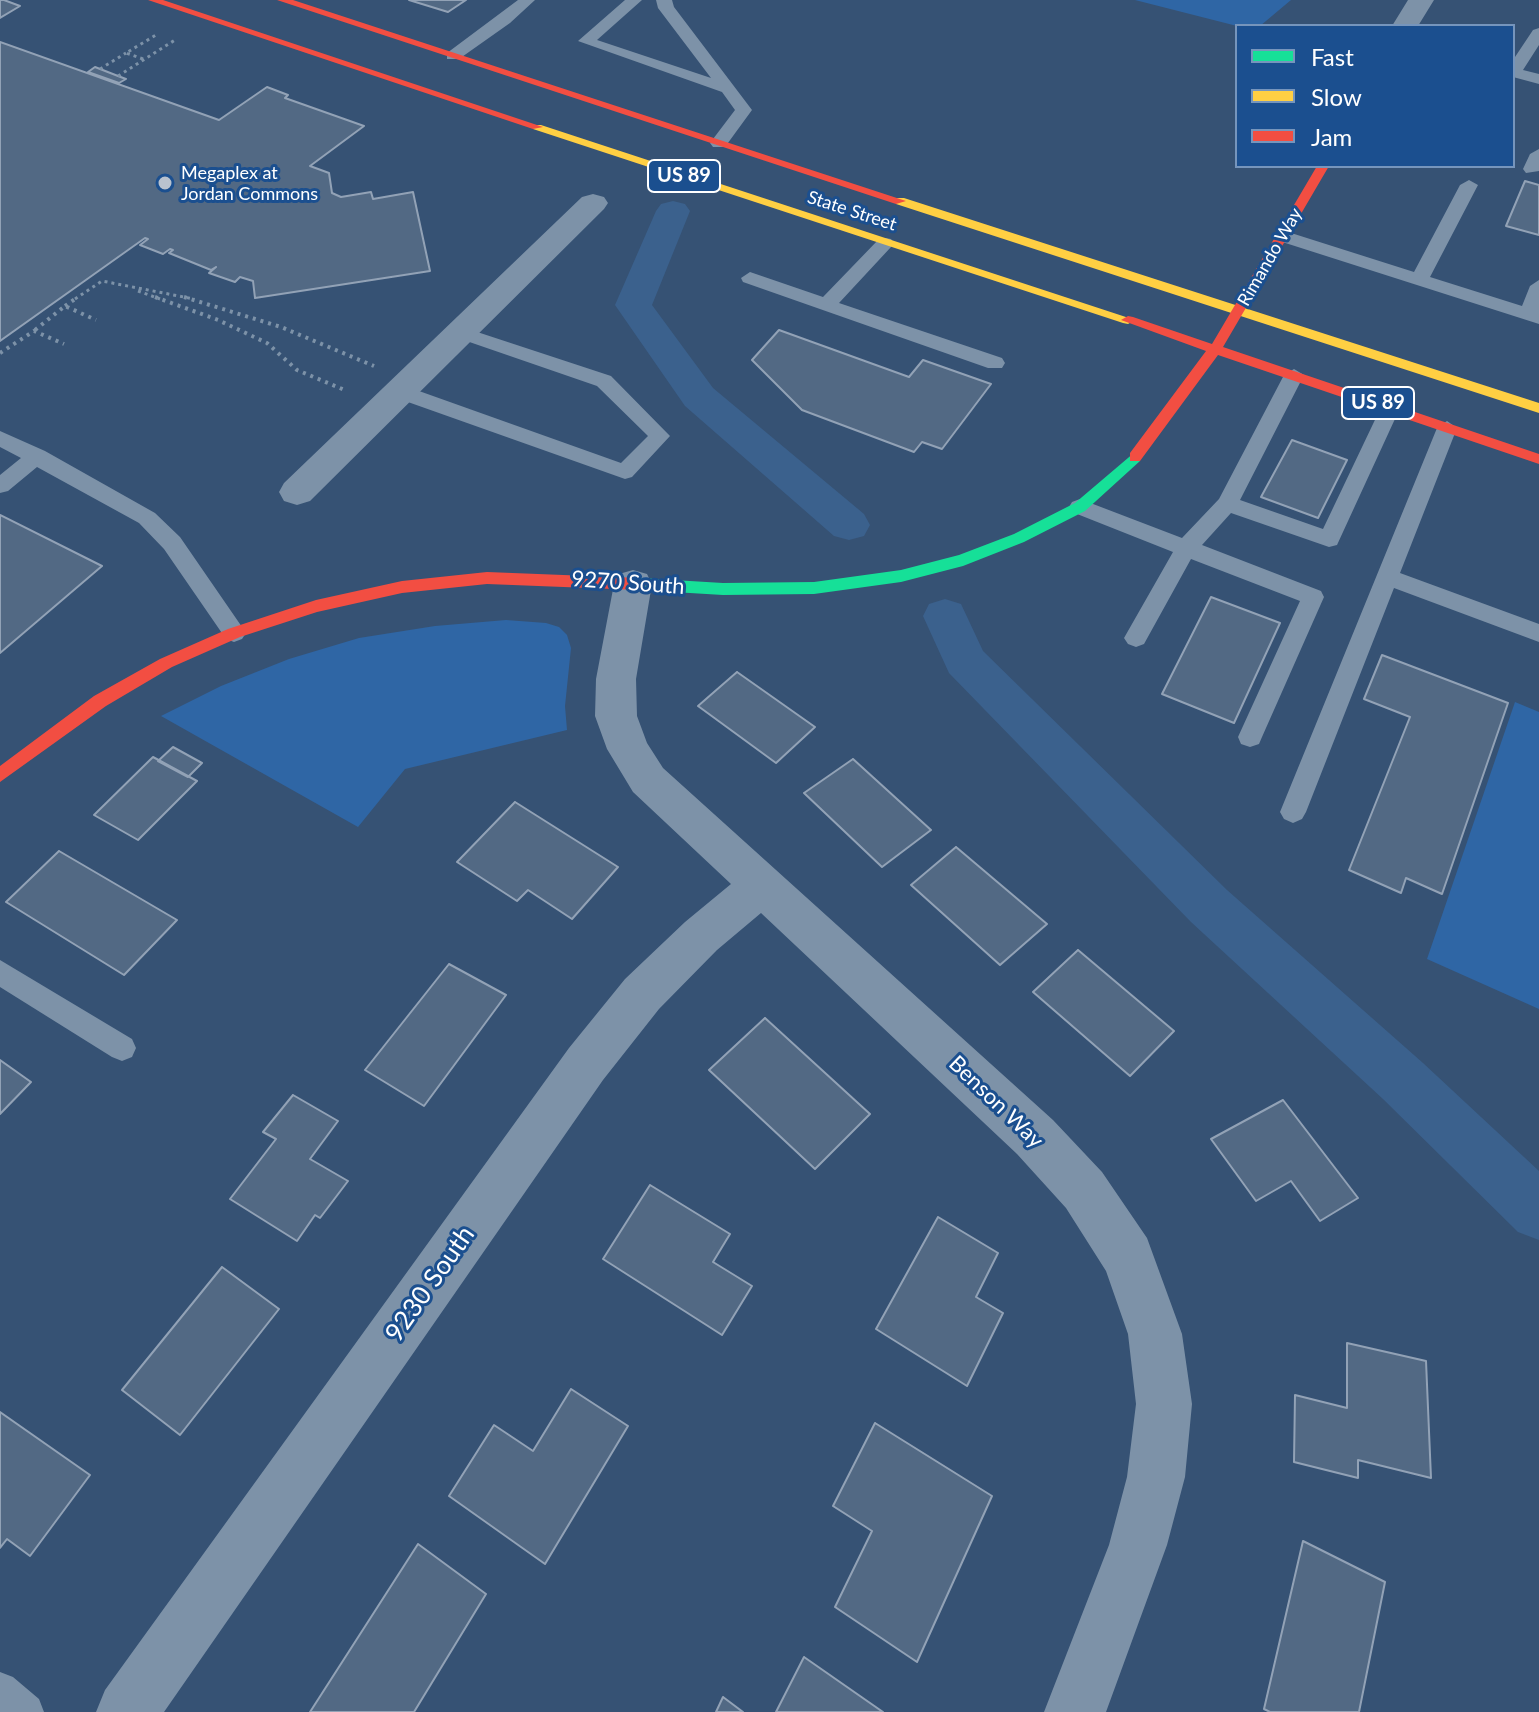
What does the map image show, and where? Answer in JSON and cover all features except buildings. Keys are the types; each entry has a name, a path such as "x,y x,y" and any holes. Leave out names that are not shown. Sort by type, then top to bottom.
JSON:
{"main road":[{"name":"State Street","path":"153,0 885,243 1216,348 1539,459"},
{"name":"State Street","path":"293,1 719,143 1539,408"},
{"name":"Rimando Way","path":"1216,348 1322,168"},
{"name":"9270 South","path":"0,775 36,745 100,701 166,663 234,633 316,606 402,587 487,578 723,589 814,588 901,576 977,555 1080,507 1141,451 1216,348"}],"street":[{"path":"1406,24 1421,0"},
{"path":"297,492 390,380 459,332 593,203"},
{"name":"Benson Way","path":"633,584 616,679 616,716 628,749 658,789 1035,1137 1084,1190 1128,1257 1155,1334 1164,1404 1157,1462 1138,1545 1075,1712"},
{"name":"9230 South","path":"127,1712 586,1064 642,994 701,936 763,884"}],"lane":[{"path":"453,56 505,20 527,0"},
{"path":"634,0 586,41 728,89"},
{"path":"664,0 666,8 744,110 719,143"},
{"path":"1515,69 1539,33"},
{"path":"1515,73 1539,79"},
{"path":"1419,280 1469,185"},
{"path":"1282,236 1534,316 1539,286"},
{"path":"826,305 885,243"},
{"path":"750,278 995,363"},
{"path":"390,380 625,472 660,436 604,381 459,332"},
{"path":"1136,638 1186,548 1227,504 1294,375"},
{"path":"1227,504 1329,539 1390,408"},
{"path":"1293,812 1447,428"},
{"path":"0,438 133,508 155,525 172,543 234,633"},
{"path":"0,486 38,456"},
{"path":"1080,507 1313,597 1250,737"},
{"path":"1388,577 1539,633"},
{"path":"0,972 122,1048"},
{"path":"0,1690 26,1712"}],"path":[{"path":"100,69 164,29"},
{"path":"118,76 183,35"},
{"path":"126,53 144,59"},
{"path":"0,353 102,281 204,301 281,327 390,380"},
{"path":"119,285 218,320 267,343 297,370 356,394"},
{"path":"65,306 96,320"},
{"path":"34,331 64,344"}],"shaded area":[{"path":"1135,0 1291,0 1262,24 1235,25"},
{"path":"506,620 546,623 559,627 567,635 571,648 565,706 567,730 405,769 358,827 161,716 221,686 289,659 359,638 435,626"},
{"path":"1515,702 1539,712 1539,1009 1427,959"}],"waterway":[{"path":"673,211 633,305 699,397 849,525"},
{"path":"945,616 965,661 1209,906 1403,1081 1539,1211"}],"traffic: fast":[{"path":"640,584 723,589 814,588 901,576 963,560 1019,538 1080,507 1135,457"}],"traffic: slow":[{"path":"537,127 1128,320"},
{"path":"900,201 1539,408"}],"traffic: jam":[{"path":"153,0 537,127"},
{"path":"282,0 900,201"},
{"path":"1135,457 1216,348 1322,168"},
{"path":"1128,320 1539,459"},
{"path":"0,775 100,701 166,663 234,633 316,606 402,587 487,578 640,584"}],"place":[{"name":"Megaplex at Jordan Commons","path":"165,183"}]}
